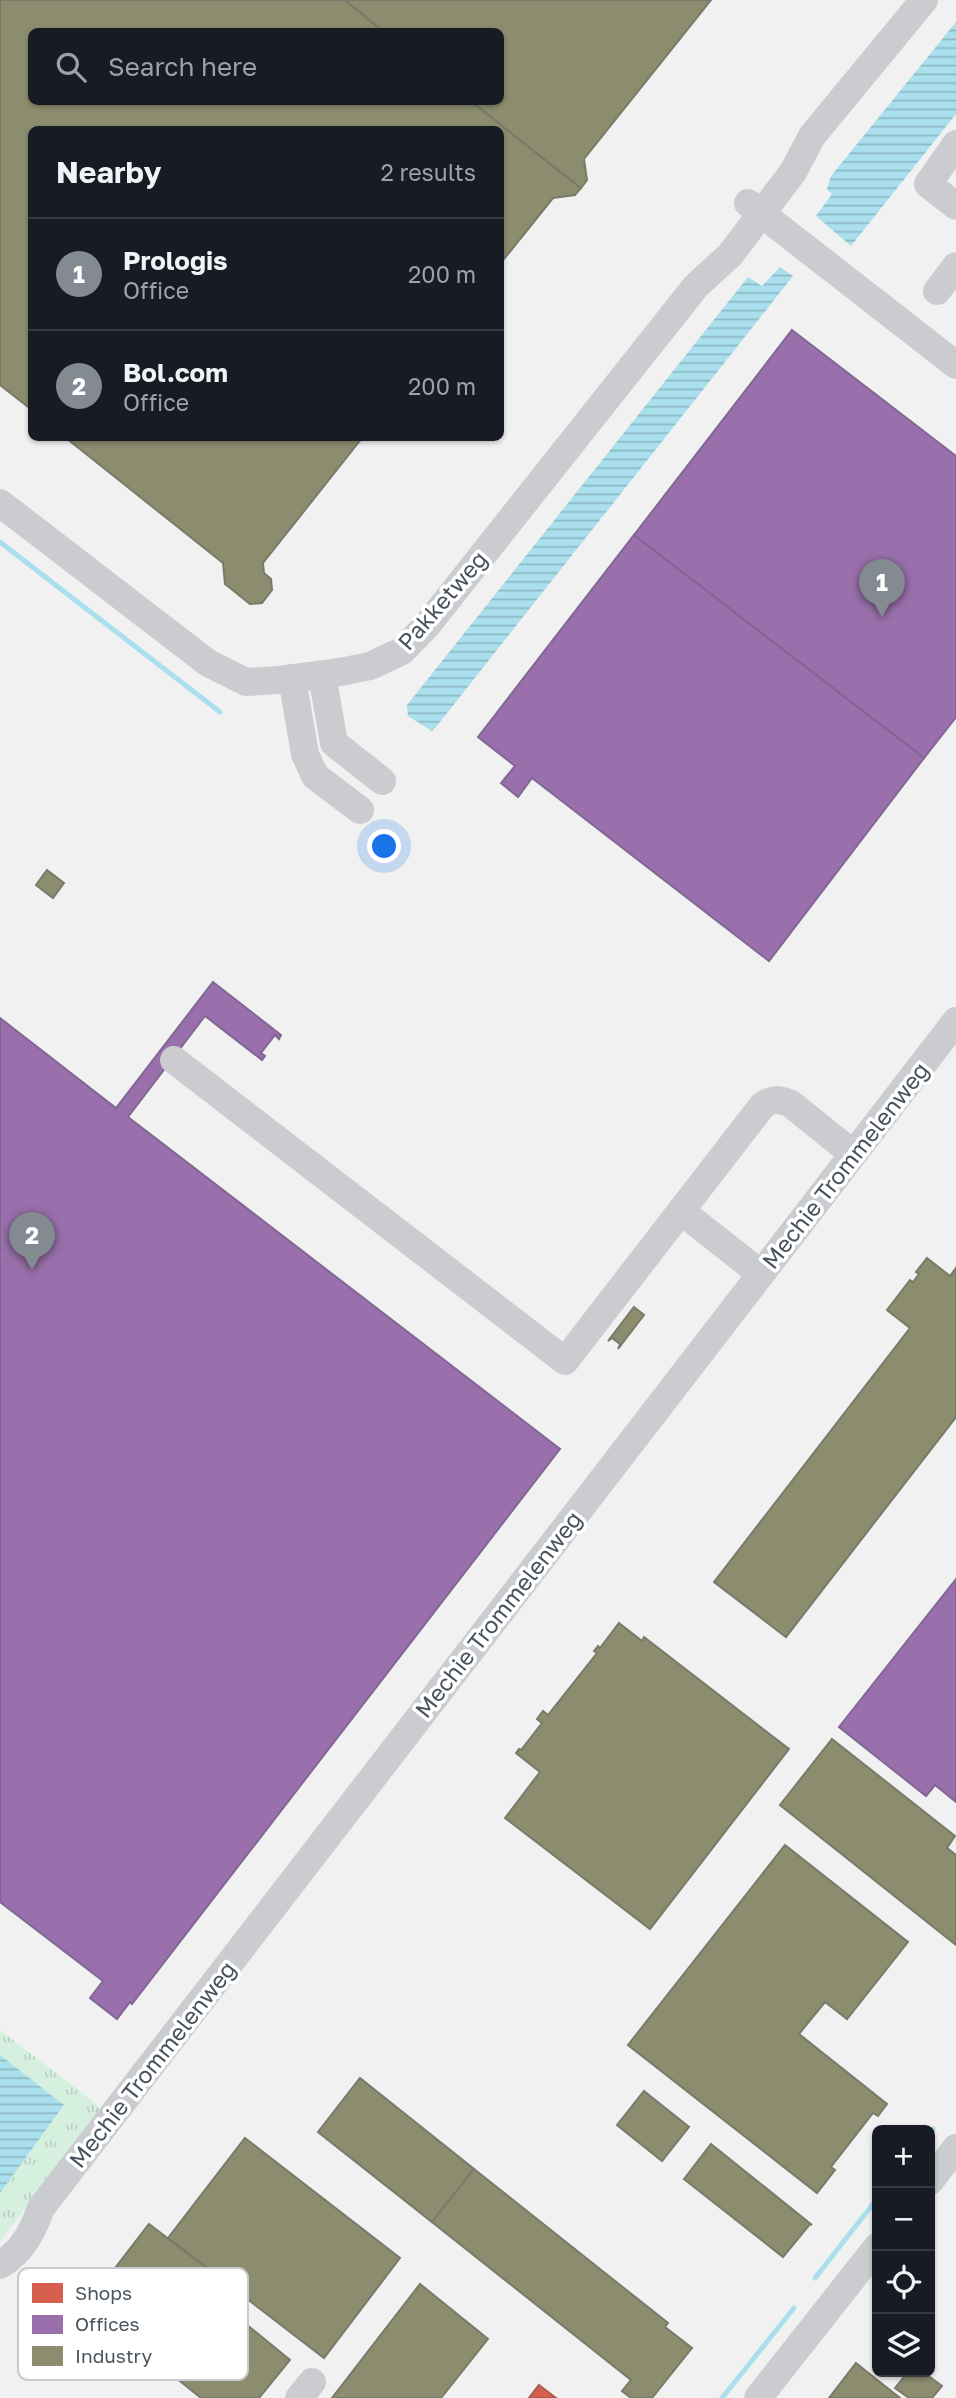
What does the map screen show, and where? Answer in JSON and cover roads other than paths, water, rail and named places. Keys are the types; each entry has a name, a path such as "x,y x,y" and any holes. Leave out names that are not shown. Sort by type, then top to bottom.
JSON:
{"street":[{"path":"924,0 812,136 793,172 755,208 956,365"},
{"path":"956,144 928,184 956,206"},
{"name":"Pakketweg","path":"0,503 208,663 246,682 322,675 370,666 402,651 428,624 696,286 730,255 755,208"},
{"path":"937,291 956,266"},
{"path":"292,678 305,754 370,797 356,748 342,733 330,727 322,675"},
{"name":"Mechie Trommelenweg","path":"0,2252 21,2222 41,2208 956,1021"},
{"path":"174,1060 565,1361 762,1106 770,1100 779,1099 791,1104 853,1154"},
{"path":"681,1211 761,1274"},
{"path":"935,2175 956,2148"},
{"name":"Mechie Trommelenweg","path":"0,2265 12,2258 33,2230 41,2208"},
{"path":"758,2398 874,2251"}],"water":[{"path":"956,22 956,114 851,246 816,216 832,194 827,189 831,176"},
{"path":"780,267 793,276 436,727 432,731 408,716 407,705 748,277 762,286"},
{"path":"0,2055 64,2105 0,2193"}],"waterway":[{"path":"0,542 220,712"},
{"path":"815,2278 872,2205"},
{"path":"722,2398 794,2308"}],"place":[{"name":"Prologis","path":"882,617"},
{"name":"Bol.com","path":"32,1270"}]}
